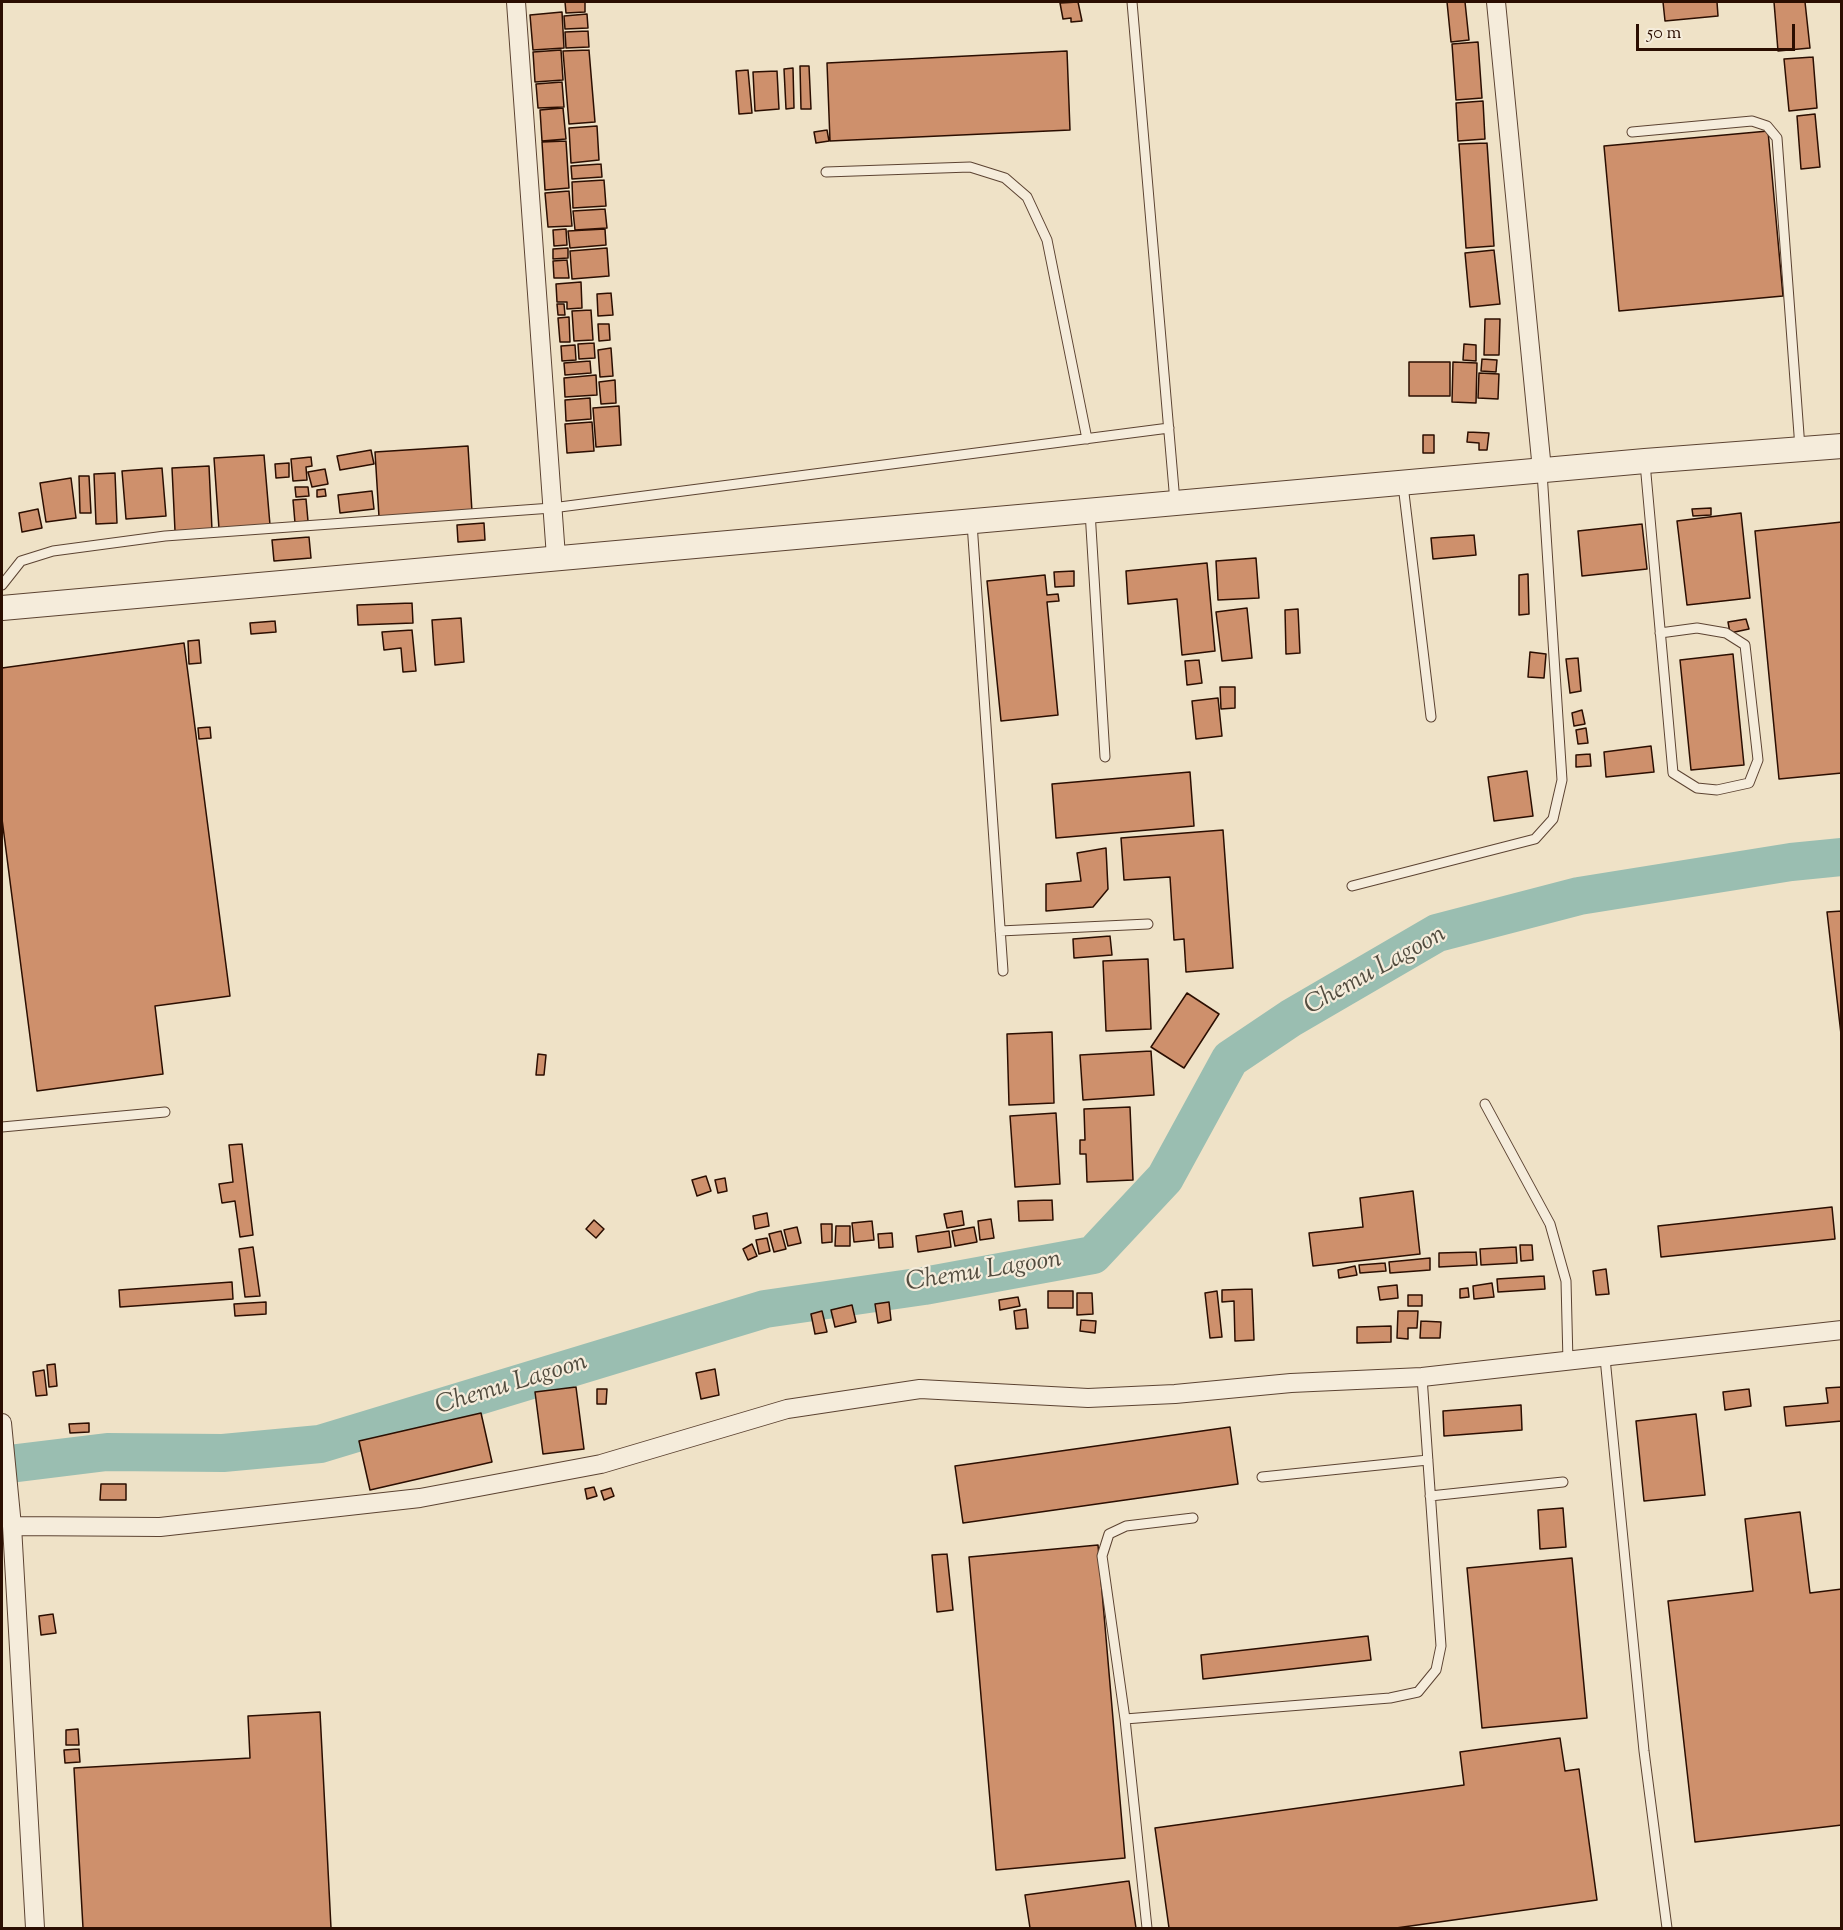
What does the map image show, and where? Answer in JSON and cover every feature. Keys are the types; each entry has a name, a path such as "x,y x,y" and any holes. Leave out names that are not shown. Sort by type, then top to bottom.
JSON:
{"street":[{"path":"516,2 556,557"},
{"path":"1496,2 1542,470"},
{"path":"2,608 1175,502 1842,446"},
{"path":"12,1526 160,1527 420,1498 601,1464 786,1409 920,1389 1088,1398 1175,1394 1291,1383 1422,1377 1842,1330"},
{"path":"2,1423 12,1526 35,1929"}],"lane":[{"path":"1132,2 1175,502"},
{"path":"1632,132 1752,122 1767,126 1777,138 1800,450"},
{"path":"826,172 970,167 1005,178 1027,197 1047,240 1087,439"},
{"path":"2,585 21,561 53,551 165,536 552,508 1169,428"},
{"path":"1645,461 1660,633 1673,773 1697,788 1717,790 1749,783 1758,760 1745,645 1726,633 1697,628 1660,633"},
{"path":"1352,886 1535,839 1553,819 1562,780 1542,470"},
{"path":"1403,482 1431,717"},
{"path":"1090,510 1105,757"},
{"path":"972,520 1004,971"},
{"path":"1000,931 1148,924"},
{"path":"1485,1104 1550,1224 1566,1281 1568,1362"},
{"path":"2,1127 165,1112"},
{"path":"1605,1358 1644,1751 1667,1929"},
{"path":"1125,1719 1390,1698 1418,1692 1436,1670 1441,1646 1422,1377"},
{"path":"1262,1477 1428,1460"},
{"path":"1430,1496 1563,1482"},
{"path":"1147,1929 1125,1719 1102,1556 1108,1534 1126,1526 1194,1518"}],"building":[{"path":"565,2 585,2 585,12 566,13"},
{"path":"1078,2 1082,21 1071,22 1071,18 1063,19 1060,3"},
{"path":"1447,2 1465,2 1469,40 1451,42"},
{"path":"1663,2 1717,2 1718,16 1665,21"},
{"path":"1774,2 1805,2 1810,48 1778,51"},
{"path":"562,12 564,48 533,50 530,15"},
{"path":"587,14 588,28 565,29 564,16"},
{"path":"588,31 589,47 566,48 565,32"},
{"path":"1478,42 1482,98 1456,100 1452,44"},
{"path":"561,50 563,80 535,82 533,52"},
{"path":"589,50 595,122 569,124 563,51"},
{"path":"1067,51 1070,130 830,141 827,63"},
{"path":"1813,57 1817,108 1789,111 1784,59"},
{"path":"800,66 809,66 811,109 801,109"},
{"path":"793,68 794,108 786,109 784,69"},
{"path":"748,70 752,113 739,114 736,71"},
{"path":"777,71 779,109 755,111 753,72"},
{"path":"562,82 564,107 538,108 536,84"},
{"path":"1483,101 1485,139 1458,141 1456,103"},
{"path":"563,108 566,139 542,141 540,110"},
{"path":"1815,114 1820,167 1801,169 1797,116"},
{"path":"597,126 599,160 571,163 569,128"},
{"path":"827,130 829,141 816,143 814,132"},
{"path":"1768,131 1783,296 1619,311 1604,146"},
{"path":"566,141 569,188 545,190 542,142"},
{"path":"1487,143 1494,246 1466,248 1459,144"},
{"path":"601,164 602,177 572,179 571,166"},
{"path":"604,180 606,206 573,208 572,182"},
{"path":"569,191 572,226 548,227 545,193"},
{"path":"605,209 607,228 575,230 573,211"},
{"path":"566,229 567,245 554,246 553,230"},
{"path":"605,229 606,245 570,248 568,231"},
{"path":"568,248 568,258 553,259 553,249"},
{"path":"607,248 609,276 572,279 570,251"},
{"path":"1494,250 1500,304 1470,307 1465,253"},
{"path":"567,260 569,278 554,278 553,261"},
{"path":"581,282 582,308 567,309 567,302 557,302 556,284"},
{"path":"611,293 613,315 598,316 597,294"},
{"path":"557,304 564,304 565,315 558,315"},
{"path":"591,310 593,340 574,341 572,311"},
{"path":"569,317 570,342 560,342 558,318"},
{"path":"1485,319 1500,319 1499,355 1484,355"},
{"path":"598,324 609,324 610,340 599,341"},
{"path":"594,343 595,358 579,359 578,344"},
{"path":"1464,344 1476,345 1476,361 1463,360"},
{"path":"575,345 576,360 562,361 561,346"},
{"path":"611,348 613,376 600,377 598,350"},
{"path":"1482,359 1497,360 1496,372 1481,371"},
{"path":"590,361 591,373 565,375 564,363"},
{"path":"1409,362 1450,362 1450,396 1409,396"},
{"path":"1453,362 1477,363 1476,403 1452,402"},
{"path":"1479,373 1499,374 1498,399 1478,398"},
{"path":"596,375 597,395 565,397 564,378"},
{"path":"615,380 616,403 601,404 599,382"},
{"path":"590,398 591,419 566,421 565,400"},
{"path":"619,406 621,445 596,447 593,408"},
{"path":"592,422 594,451 567,453 565,424"},
{"path":"1468,432 1489,433 1487,450 1479,450 1479,443 1467,442"},
{"path":"1423,435 1434,435 1434,453 1423,453"},
{"path":"468,446 472,512 379,517 375,452"},
{"path":"371,450 374,464 340,470 337,456"},
{"path":"264,455 270,525 219,529 214,458"},
{"path":"311,457 312,466 306,467 307,480 293,481 291,459"},
{"path":"289,463 289,477 276,478 275,464"},
{"path":"209,466 212,530 175,531 172,468"},
{"path":"162,468 166,516 126,519 122,471"},
{"path":"325,469 328,484 312,487 308,472"},
{"path":"115,473 117,523 96,524 94,474"},
{"path":"79,476 89,476 91,513 80,513"},
{"path":"71,478 76,518 46,522 40,483"},
{"path":"295,487 308,487 309,496 296,497"},
{"path":"325,489 326,496 317,497 317,490"},
{"path":"372,491 374,509 340,513 338,495"},
{"path":"306,499 308,521 295,523 293,500"},
{"path":"1711,508 1711,515 1693,516 1692,509"},
{"path":"38,509 42,528 22,532 19,513"},
{"path":"1741,513 1750,598 1687,605 1677,521"},
{"path":"1842,522 1842,773 1779,779 1755,531"},
{"path":"484,523 485,540 458,542 457,525"},
{"path":"1642,524 1647,569 1582,576 1578,531"},
{"path":"1474,535 1476,555 1433,559 1431,538"},
{"path":"309,537 311,558 274,561 272,540"},
{"path":"1256,558 1259,598 1218,600 1216,561"},
{"path":"1207,563 1215,651 1182,655 1177,599 1128,604 1126,571"},
{"path":"1074,571 1074,586 1055,587 1054,572"},
{"path":"1528,574 1529,614 1519,615 1519,575"},
{"path":"1045,575 1047,595 1058,594 1059,601 1047,602 1058,715 1001,721 987,581"},
{"path":"412,603 413,623 358,625 357,605"},
{"path":"1247,608 1252,658 1222,661 1216,612"},
{"path":"1298,609 1300,653 1286,654 1285,610"},
{"path":"461,618 464,662 435,665 432,620"},
{"path":"1746,619 1749,629 1730,633 1728,622"},
{"path":"275,621 276,632 251,634 250,623"},
{"path":"412,630 416,671 403,672 401,648 384,650 382,632"},
{"path":"199,640 201,663 189,664 188,641"},
{"path":"184,643 230,996 155,1006 163,1074 37,1091 2,819 2,668"},
{"path":"1530,652 1546,654 1544,678 1528,677"},
{"path":"1733,654 1744,765 1691,770 1680,660"},
{"path":"1578,658 1581,691 1570,693 1566,659"},
{"path":"1199,660 1202,683 1187,685 1185,661"},
{"path":"1220,687 1235,687 1235,708 1221,709"},
{"path":"1218,698 1222,736 1196,739 1192,701"},
{"path":"1582,710 1585,724 1574,726 1572,713"},
{"path":"210,727 211,738 199,739 198,728"},
{"path":"1586,728 1588,743 1578,744 1576,730"},
{"path":"1651,746 1654,772 1606,777 1604,752"},
{"path":"1590,754 1591,766 1576,767 1576,755"},
{"path":"1527,771 1533,816 1494,821 1488,777"},
{"path":"1190,772 1194,826 1056,838 1052,784"},
{"path":"1223,830 1233,968 1186,972 1184,939 1174,940 1170,877 1124,880 1121,838"},
{"path":"1106,848 1108,889 1093,907 1046,911 1046,884 1081,881 1077,853"},
{"path":"1842,911 1842,1043 1827,912"},
{"path":"1110,936 1112,955 1074,958 1073,939"},
{"path":"1148,959 1151,1029 1106,1031 1103,961"},
{"path":"1187,993 1219,1014 1184,1068 1151,1047"},
{"path":"1052,1032 1054,1103 1009,1105 1007,1034"},
{"path":"1151,1051 1154,1095 1083,1100 1080,1055"},
{"path":"538,1054 546,1055 544,1075 536,1075"},
{"path":"1130,1107 1133,1180 1087,1182 1086,1154 1080,1154 1080,1140 1085,1140 1084,1109"},
{"path":"1056,1113 1060,1184 1015,1187 1010,1116"},
{"path":"242,1144 253,1235 240,1237 235,1201 222,1203 219,1184 233,1182 229,1145"},
{"path":"706,1176 711,1191 697,1196 692,1180"},
{"path":"725,1178 727,1191 718,1193 715,1180"},
{"path":"1413,1191 1420,1254 1313,1266 1309,1233 1363,1227 1360,1198"},
{"path":"1052,1200 1053,1220 1019,1221 1018,1201"},
{"path":"1832,1207 1835,1239 1661,1257 1658,1226"},
{"path":"962,1211 964,1225 947,1228 944,1214"},
{"path":"767,1213 769,1226 755,1229 753,1216"},
{"path":"991,1219 994,1238 980,1240 978,1221"},
{"path":"594,1220 604,1229 596,1238 586,1229"},
{"path":"872,1221 874,1240 854,1242 852,1223"},
{"path":"821,1224 832,1224 832,1242 822,1243"},
{"path":"836,1226 850,1226 850,1246 835,1246"},
{"path":"797,1227 801,1243 788,1246 784,1230"},
{"path":"974,1227 977,1242 955,1246 952,1231"},
{"path":"781,1231 786,1249 774,1252 769,1234"},
{"path":"949,1231 951,1247 918,1252 916,1236"},
{"path":"892,1233 893,1247 879,1248 878,1234"},
{"path":"767,1238 770,1251 759,1254 756,1240"},
{"path":"752,1244 757,1256 748,1260 743,1249"},
{"path":"1520,1245 1532,1245 1533,1260 1521,1261"},
{"path":"253,1247 260,1296 245,1297 239,1249"},
{"path":"1516,1247 1517,1263 1481,1265 1480,1249"},
{"path":"1476,1252 1477,1265 1439,1267 1439,1253"},
{"path":"1430,1258 1430,1270 1390,1273 1389,1262"},
{"path":"1385,1263 1386,1271 1360,1273 1359,1265"},
{"path":"1355,1266 1357,1275 1339,1278 1338,1270"},
{"path":"1606,1269 1609,1294 1596,1295 1593,1271"},
{"path":"1544,1276 1545,1289 1498,1292 1497,1279"},
{"path":"232,1282 233,1299 120,1307 119,1290"},
{"path":"1492,1283 1494,1297 1474,1299 1473,1286"},
{"path":"1397,1285 1398,1298 1380,1300 1378,1287"},
{"path":"1468,1288 1469,1297 1460,1298 1460,1289"},
{"path":"1252,1289 1254,1340 1235,1341 1234,1301 1222,1302 1222,1290"},
{"path":"1048,1291 1073,1291 1073,1308 1048,1308"},
{"path":"1217,1291 1222,1337 1210,1338 1205,1293"},
{"path":"1077,1293 1092,1293 1093,1314 1077,1315"},
{"path":"1408,1295 1422,1295 1422,1306 1408,1306"},
{"path":"1018,1297 1020,1306 1000,1310 999,1300"},
{"path":"266,1302 266,1314 235,1316 234,1304"},
{"path":"889,1302 891,1320 878,1323 875,1304"},
{"path":"852,1305 856,1322 835,1327 831,1310"},
{"path":"1026,1309 1028,1328 1016,1329 1014,1311"},
{"path":"822,1311 827,1332 815,1334 811,1314"},
{"path":"1398,1311 1418,1311 1417,1328 1408,1328 1408,1339 1397,1338"},
{"path":"1081,1320 1096,1321 1095,1333 1080,1331"},
{"path":"1421,1321 1441,1322 1440,1338 1420,1338"},
{"path":"1391,1326 1391,1342 1357,1343 1357,1327"},
{"path":"55,1364 57,1386 49,1387 47,1365"},
{"path":"715,1369 719,1395 701,1399 696,1373"},
{"path":"44,1370 47,1395 36,1396 33,1372"},
{"path":"576,1387 584,1449 543,1454 535,1392"},
{"path":"1842,1387 1842,1421 1786,1426 1784,1407 1828,1403 1826,1388"},
{"path":"597,1389 607,1389 606,1404 597,1404"},
{"path":"1749,1389 1751,1406 1725,1410 1723,1392"},
{"path":"1521,1405 1522,1430 1444,1436 1443,1411"},
{"path":"481,1413 492,1462 370,1490 359,1441"},
{"path":"1696,1414 1705,1495 1644,1501 1636,1421"},
{"path":"89,1423 89,1432 70,1433 69,1424"},
{"path":"1230,1427 1238,1484 963,1523 955,1466"},
{"path":"101,1484 126,1484 126,1500 100,1500"},
{"path":"594,1487 597,1496 587,1499 585,1489"},
{"path":"611,1488 614,1496 604,1500 601,1491"},
{"path":"1563,1508 1566,1547 1540,1549 1538,1510"},
{"path":"1800,1512 1810,1593 1842,1589 1842,1825 1695,1842 1668,1601 1753,1591 1745,1519"},
{"path":"1098,1545 1125,1858 996,1870 969,1557"},
{"path":"947,1554 953,1610 937,1612 932,1555"},
{"path":"1572,1558 1587,1718 1482,1728 1467,1568"},
{"path":"53,1614 56,1633 41,1635 39,1616"},
{"path":"1368,1636 1371,1660 1203,1679 1201,1655"},
{"path":"320,1712 331,1928 83,1928 74,1768 250,1758 248,1716"},
{"path":"78,1729 79,1745 66,1745 66,1730"},
{"path":"1560,1738 1565,1771 1579,1769 1597,1900 1396,1928 1169,1928 1155,1828 1464,1785 1460,1752"},
{"path":"79,1749 80,1762 65,1763 64,1750"},
{"path":"1129,1881 1136,1928 1030,1928 1025,1895"}],"waterway":[{"name":"Chemu Lagoon","path":"2,1465 107,1452 223,1453 320,1444 765,1309 924,1286 1093,1255 1165,1178 1230,1059 1291,1018 1437,933 1579,896 1791,862 1842,857"}]}
